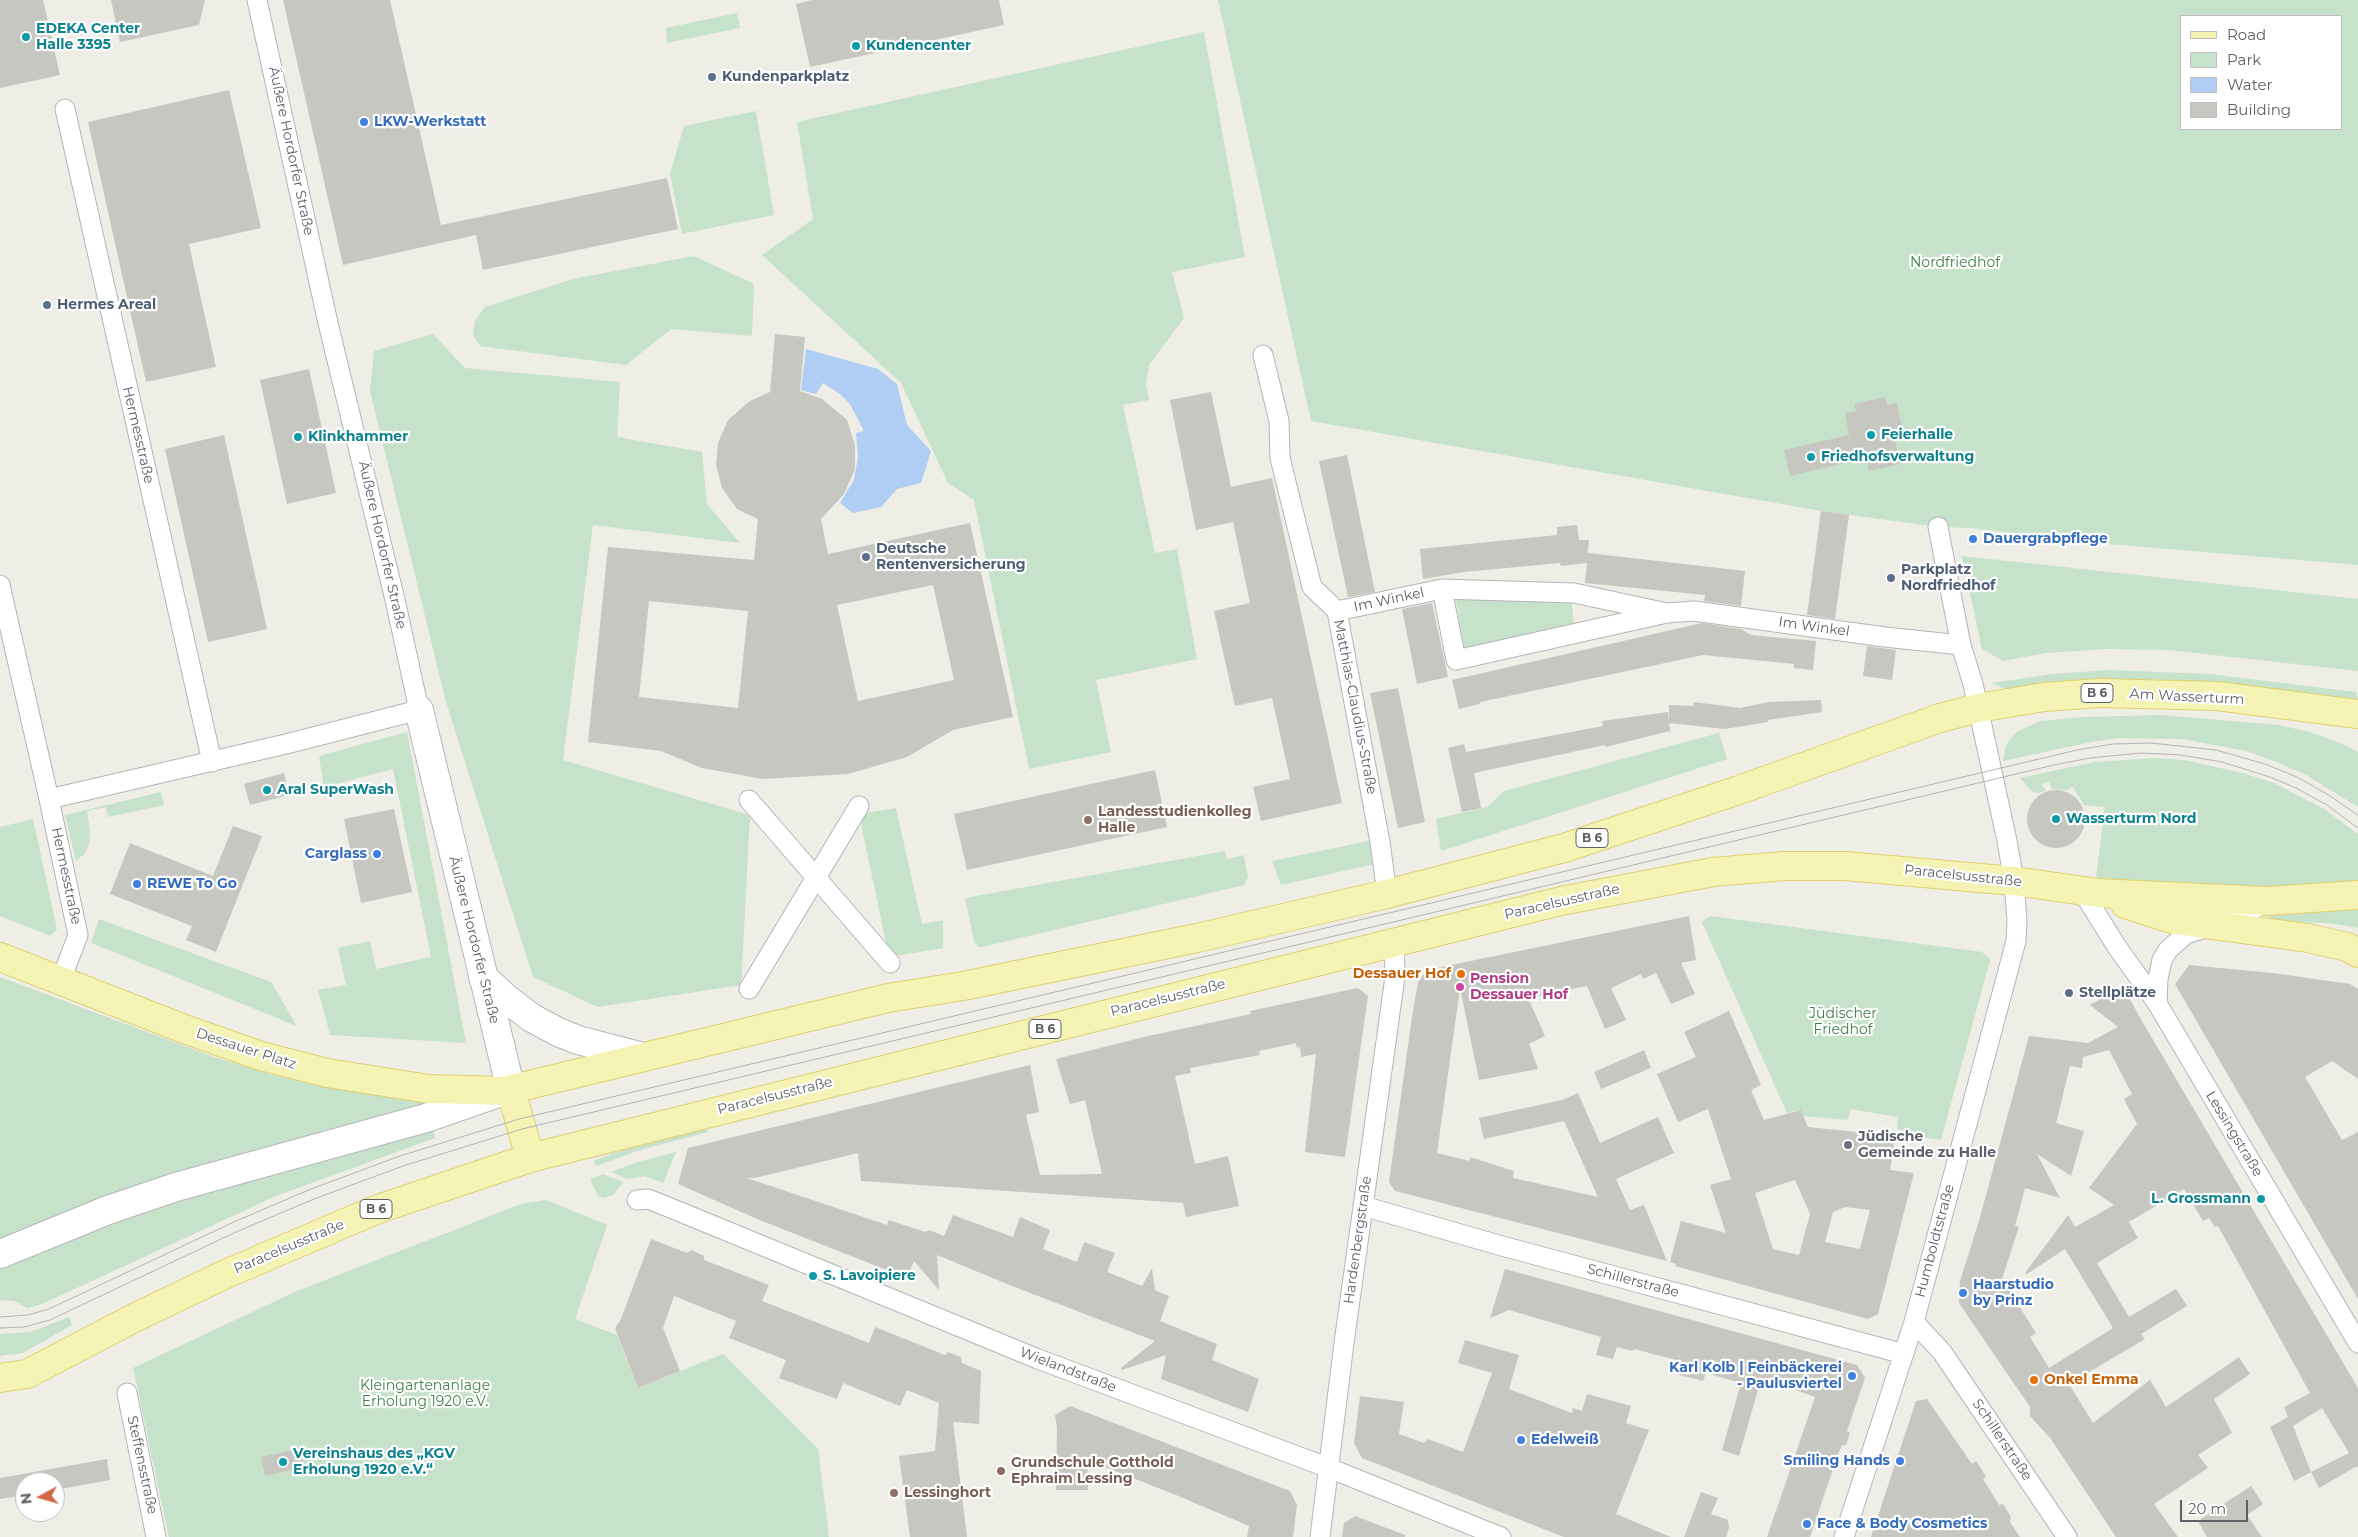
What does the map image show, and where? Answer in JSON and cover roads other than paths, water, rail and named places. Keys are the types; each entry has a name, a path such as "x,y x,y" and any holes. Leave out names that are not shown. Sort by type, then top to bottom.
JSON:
{"main road":[{"name":"Am Wasserturm","path":"1978,708 2044,697 2100,693 2217,696 2347,713"},
{"name":"B 6","path":"508,1090 888,998 964,986 1187,940 1387,894 1564,848 1738,790 1940,718 1978,708"},
{"path":"2347,713 2358,730"},
{"name":"Paracelsusstraße","path":"0,1378 27,1374 138,1316 254,1262 378,1209 530,1158 1560,901 1713,872 1785,866 1845,866 2014,881 2090,892 2266,901 2358,895"},
{"path":"2090,892 2175,920 2308,938 2347,947 2358,953"},
{"name":"Dessauer Platz","path":"0,956 196,1033 261,1056 328,1074 430,1089 508,1090"},
{"path":"508,1090 530,1158"}],"street":[{"name":"Äußere Hordorfer Straße","path":"258,0 328,323 396,604 418,710 483,977 508,1090"},
{"name":"Hermesstraße","path":"64,109 212,762"},
{"name":"Matthias-Claudius-Straße","path":"1263,354 1279,421 1280,458 1312,587 1337,611 1380,842 1387,894"},
{"path":"1938,527 1961,645 1978,708 2014,881"},
{"name":"Hermesstraße","path":"0,585 78,936 61,980"},
{"name":"Im Winkel","path":"1442,588 1456,660 1667,613 1694,611 1885,637 1961,645"},
{"name":"Im Winkel","path":"1337,611 1442,588 1574,594 1667,613"},
{"path":"49,799 212,762 418,710"},
{"path":"748,800 890,963"},
{"path":"749,989 859,806"},
{"name":"Humboldtstraße","path":"1844,1537 1914,1322 2016,941 2017,921 2014,881"},
{"name":"Lessingstraße","path":"2090,892 2116,947 2157,1003 2358,1343"},
{"path":"2157,1003 2158,979 2162,960 2168,950 2186,934 2242,916 2266,901"},
{"name":"Hardenbergstraße","path":"1320,1537 1394,976 1394,942"},
{"path":"483,977 524,1012 558,1032 578,1040 643,1057"},
{"path":"0,1254 108,1210 176,1187 426,1118 508,1090"},
{"name":"Wielandstraße","path":"637,1200 648,1199 1038,1359 1328,1468 1501,1537"},
{"name":"Schillerstraße","path":"1363,1206 1502,1246 1904,1354"},
{"name":"Schillerstraße","path":"1914,1322 1942,1352 2067,1537"},
{"name":"Paracelsusstraße","path":"0,1388 27,1374"},
{"name":"Steffensstraße","path":"127,1393 156,1537"}],"water":[{"path":"806,349 878,369 897,384 907,425 931,451 921,483 897,489 881,507 853,513 840,503 854,480 858,457 856,433 864,431 850,404 840,394 823,383 816,394 801,390"}],"tram line":[{"path":"0,1317 28,1315 49,1309 236,1221 311,1189 400,1156 519,1119 2077,750 2113,744 2151,743 2216,750 2265,764 2297,777 2358,815"},
{"path":"0,1328 24,1327 50,1320 236,1232 314,1199 403,1166 522,1129 2054,765 2090,758 2141,753 2181,755 2222,762 2270,777 2296,788 2327,805 2358,828"}],"place":[{"name":"EDEKA Center Halle 3395","path":"26,37"},
{"name":"Kundencenter","path":"856,46"},
{"name":"Kundenparkplatz","path":"712,77"},
{"name":"LKW-Werkstatt","path":"364,122"},
{"name":"Hermes Areal","path":"47,305"},
{"name":"Feierhalle","path":"1871,435"},
{"name":"Klinkhammer","path":"298,437"},
{"name":"Friedhofsverwaltung","path":"1811,457"},
{"name":"Dauergrabpflege","path":"1973,539"},
{"name":"Deutsche Rentenversicherung","path":"866,557"},
{"name":"Parkplatz Nordfriedhof","path":"1891,578"},
{"name":"Aral SuperWash","path":"267,790"},
{"name":"Wasserturm Nord","path":"2056,819"},
{"name":"Landesstudienkolleg Halle","path":"1088,820"},
{"name":"Carglass","path":"377,854"},
{"name":"REWE To Go","path":"137,884"},
{"name":"Dessauer Hof","path":"1461,974"},
{"name":"Pension Dessauer Hof","path":"1460,987"},
{"name":"Stellplätze","path":"2069,993"},
{"name":"Jüdische Gemeinde zu Halle","path":"1848,1145"},
{"name":"L. Grossmann","path":"2261,1199"},
{"name":"S. Lavoipiere","path":"813,1276"},
{"name":"Haarstudio by Prinz","path":"1963,1293"},
{"name":"Karl Kolb | Feinbäckerei - Paulusviertel","path":"1852,1376"},
{"name":"Onkel Emma","path":"2034,1380"},
{"name":"Edelweiß","path":"1521,1440"},
{"name":"Smiling Hands","path":"1900,1461"},
{"name":"Vereinshaus des „KGV Erholung 1920 e.V.“","path":"283,1462"},
{"name":"Grundschule Gotthold Ephraim Lessing","path":"1001,1471"},
{"name":"Lessinghort","path":"894,1493"},
{"name":"Face & Body Cosmetics","path":"1807,1524"}],"park label":[{"name":"Nordfriedhof","path":"1955,263"},
{"name":"Jüdischer Friedhof","path":"1843,1022"},
{"name":"Kleingartenanlage Erholung 1920 e.V.","path":"425,1394"}]}
